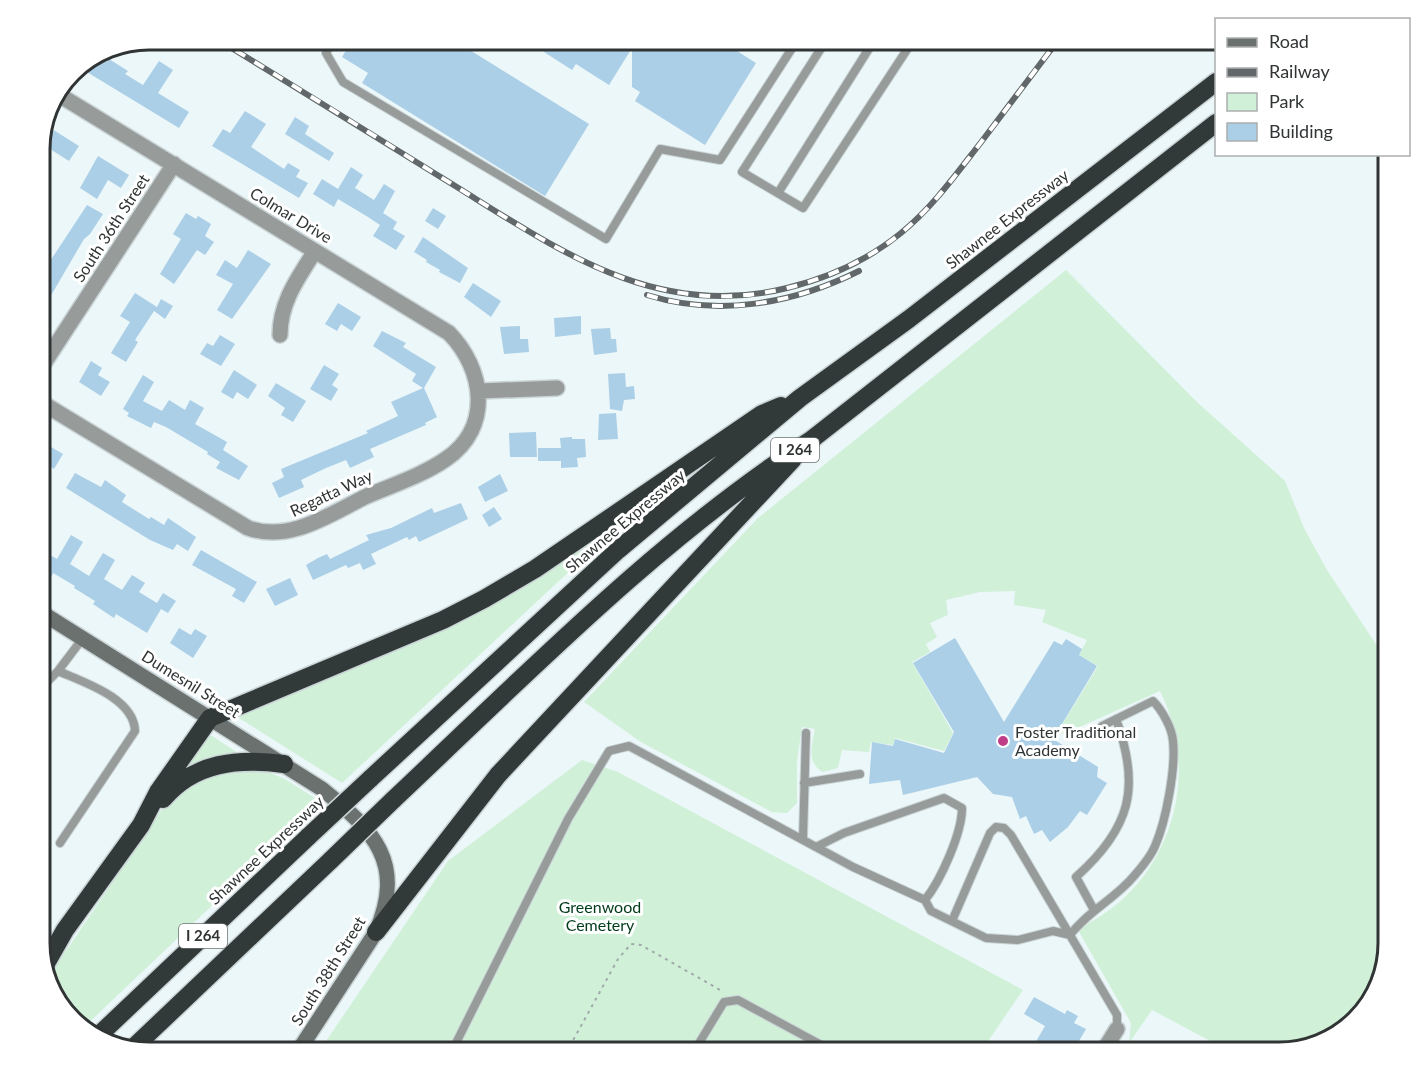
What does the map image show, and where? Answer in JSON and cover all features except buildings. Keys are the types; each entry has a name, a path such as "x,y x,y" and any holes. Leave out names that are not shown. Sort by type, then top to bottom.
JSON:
{"highway":[{"name":"Shawnee Expressway","path":"103,1031 309,836 618,550 800,398 909,319 1215,83"},
{"name":"I 264","path":"139,1042 536,666 689,530 753,477 811,440 1215,124"},
{"path":"141,825 158,792 210,718 444,620 484,599 544,562 762,414 800,398"},
{"path":"376,932 498,776 811,440"},
{"path":"50,955 65,930 141,825 167,794 189,775 227,762 264,761 284,764"}],"main road":[{"name":"Dumesnil Street","path":"50,618 322,789"},
{"name":"South 38th Street","path":"304,1042 376,932 385,911 388,886 381,854 374,836 355,815 322,789"}],"street":[{"name":"Colmar Drive","path":"64,98 449,333 461,345 471,361 480,391"},
{"name":"South 36th Street","path":"50,354 174,164"},
{"path":"280,335 280,319 284,303 315,251"},
{"path":"480,391 557,388"},
{"name":"Regatta Way","path":"50,408 248,528 273,534 303,526 446,459 470,431 477,414 480,391"},
{"path":"1109,1042 1117,1029"}],"lane":[{"path":"328,50 326,53 343,82 606,239 660,149 720,160 791,50"},
{"path":"820,50 742,172 803,208 906,50"},
{"path":"778,193 868,50"},
{"path":"50,678 82,638"},
{"path":"57,671 87,684 122,704 134,720 135,730 60,843"},
{"path":"1070,935 1082,918 1119,892 1155,847 1164,817 1173,741 1161,709 1152,701 1102,726"},
{"path":"1094,910 1076,877 1108,846 1121,823 1128,795 1130,769 1116,718"},
{"path":"802,838 806,733"},
{"path":"456,1042 568,819 609,751 628,746 818,846 853,867 925,900 931,911 986,938 1018,940 1053,931 1070,935"},
{"path":"804,783 860,774"},
{"path":"818,846 844,833 944,798 962,807 962,821 934,889 925,900"},
{"path":"952,921 990,833 996,827 1004,828 1118,1015 1117,1029"},
{"path":"700,1042 724,1002 738,1000 816,1042"}],"path":[{"path":"572,1042 618,959 631,944 641,945 738,1000"}],"green space":[{"path":"1066,270 1198,403 1285,481 1304,528 1327,570 1378,647 1378,956 1365,993 1358,1004 1340,1022 1323,1032 1299,1041 1212,1042 1152,1010 1129,1042 1131,1023 1078,930 1124,898 1143,877 1158,853 1169,827 1176,800 1179,773 1177,745 1171,718 1160,691 1064,734 1057,733 1098,666 1079,655 1087,640 1042,622 1046,610 1014,605 1015,591 980,592 946,600 948,615 930,623 937,637 926,644 930,652 912,662 953,733 944,751 895,738 893,745 871,742 869,752 842,750 838,768 823,772 814,764 812,758 815,729 802,727 797,761 797,803 787,813 772,812 641,742 584,702 758,518"},
{"path":"632,513 342,783 239,718 243,713"},
{"path":"206,736 212,736 238,753 237,755 180,775"},
{"name":"Greenwood Cemetery","path":"582,760 618,772 1023,990 988,1042 325,1042 448,861"},
{"path":"258,768 285,779 321,802 89,1023 74,1009 63,993 53,970 167,802 203,775"}],"railway":[{"path":"235,50 561,250 603,270 646,285 690,294 737,296 787,288 817,279 861,260 901,233 944,189 1051,50"},
{"path":"647,295 674,302 701,305 755,304 808,292 859,271"}],"place":[{"name":"Foster Traditional Academy","path":"1003,741"}]}
